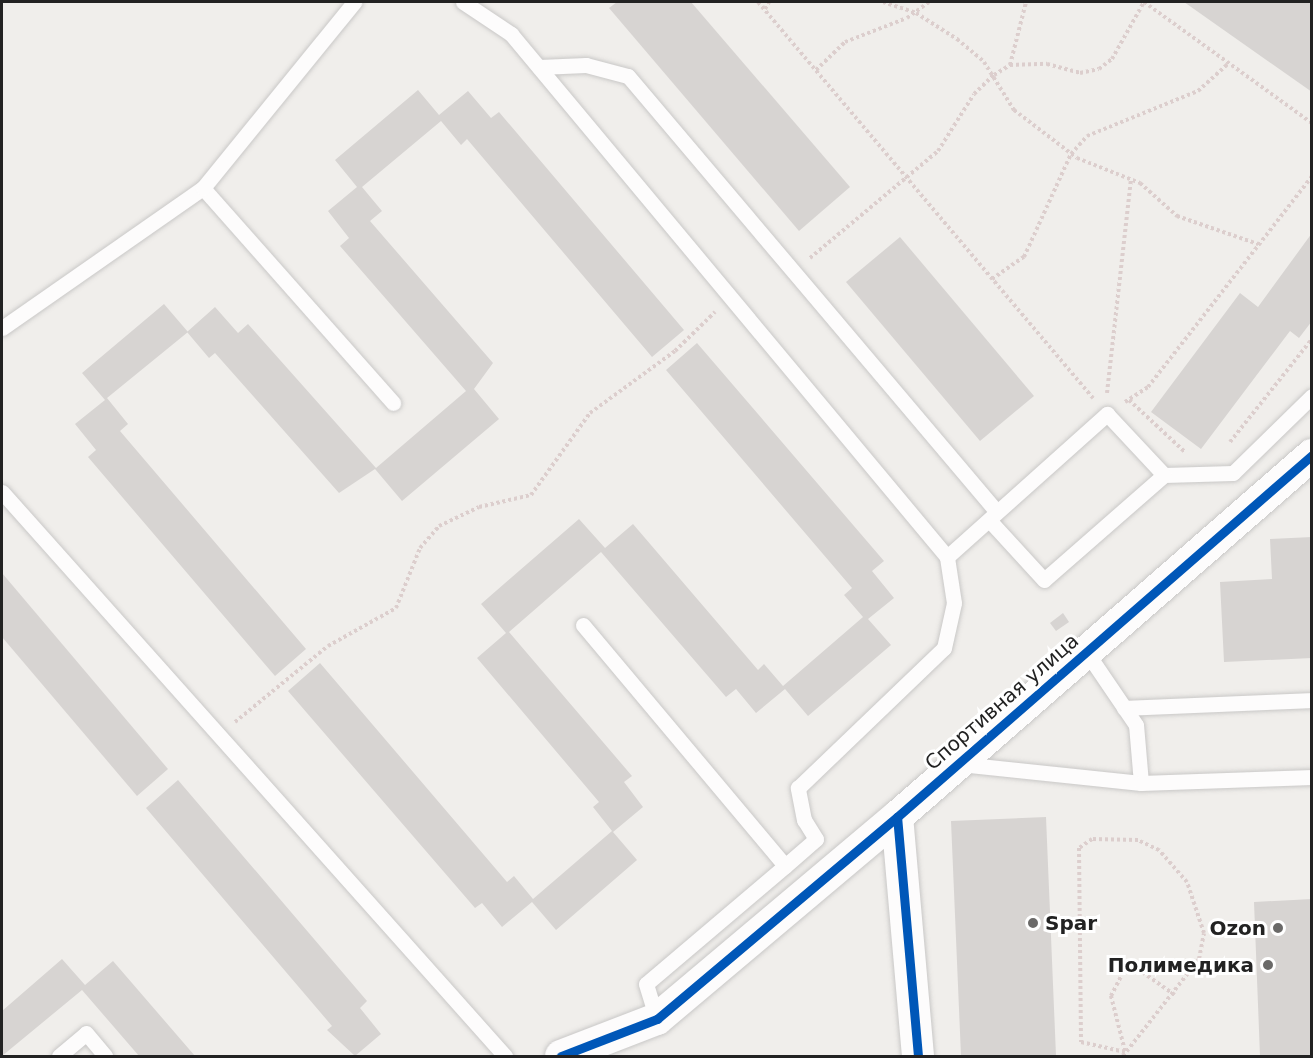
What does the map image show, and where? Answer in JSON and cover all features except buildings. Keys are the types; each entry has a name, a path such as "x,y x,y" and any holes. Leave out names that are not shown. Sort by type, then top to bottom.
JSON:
{"street":[{"name":"Спортивная улица","path":"561,1056 657,1019 960,764 1311,455"},
{"path":"897,816 918,1056"}],"lane":[{"path":"2,328 203,188 354,2"},
{"path":"464,2 511,34 947,557 954,603 944,648 798,788 804,820 816,839 646,984 657,1019"},
{"path":"539,67 586,65 628,76 794,272 1044,580 1164,476 1233,473 1311,396"},
{"path":"203,188 393,403"},
{"path":"947,557 1107,414 1164,476"},
{"path":"2,492 504,1056"},
{"path":"583,625 785,866"},
{"path":"1087,653 1136,725 1141,783"},
{"path":"1124,708 1311,700"},
{"path":"960,764 1141,783 1311,777"},
{"path":"58,1056 86,1033 105,1056"}],"path":[{"path":"758,2 1107,414"},
{"path":"765,9 769,2"},
{"path":"883,2 916,13 957,39 994,75 1014,110 1071,154 1131,179 1177,216 1258,244"},
{"path":"816,70 845,42 916,13 929,2"},
{"path":"1010,64 1026,2"},
{"path":"794,272 938,151 974,94 994,75 1010,64 1047,64 1080,73 1099,69 1112,59 1144,2 1311,123"},
{"path":"992,279 1024,257 1071,154 1086,136 1198,91 1229,63"},
{"path":"1107,414 1148,387 1311,176"},
{"path":"1107,414 1131,179"},
{"path":"219,736 328,646 396,608 420,548 440,526 478,507 531,495 590,413 675,351 730,296"},
{"path":"1224,449 1311,339"},
{"path":"1129,400 1192,458"},
{"path":"1092,839 1138,840 1172,862 1187,882 1204,933 1199,959 1175,995 1124,1054 1081,1042 1079,848 1092,839"},
{"path":"1124,1054 1111,996 1128,962 1175,995"}],"cycle path":[{"path":"918,1056 897,817 1312,455"},
{"path":"561,1056 657,1019 897,817"}],"place":[{"name":"Spar","path":"1033,923"},
{"name":"Ozon","path":"1278,928"},
{"name":"Полимедика","path":"1268,965"}]}
